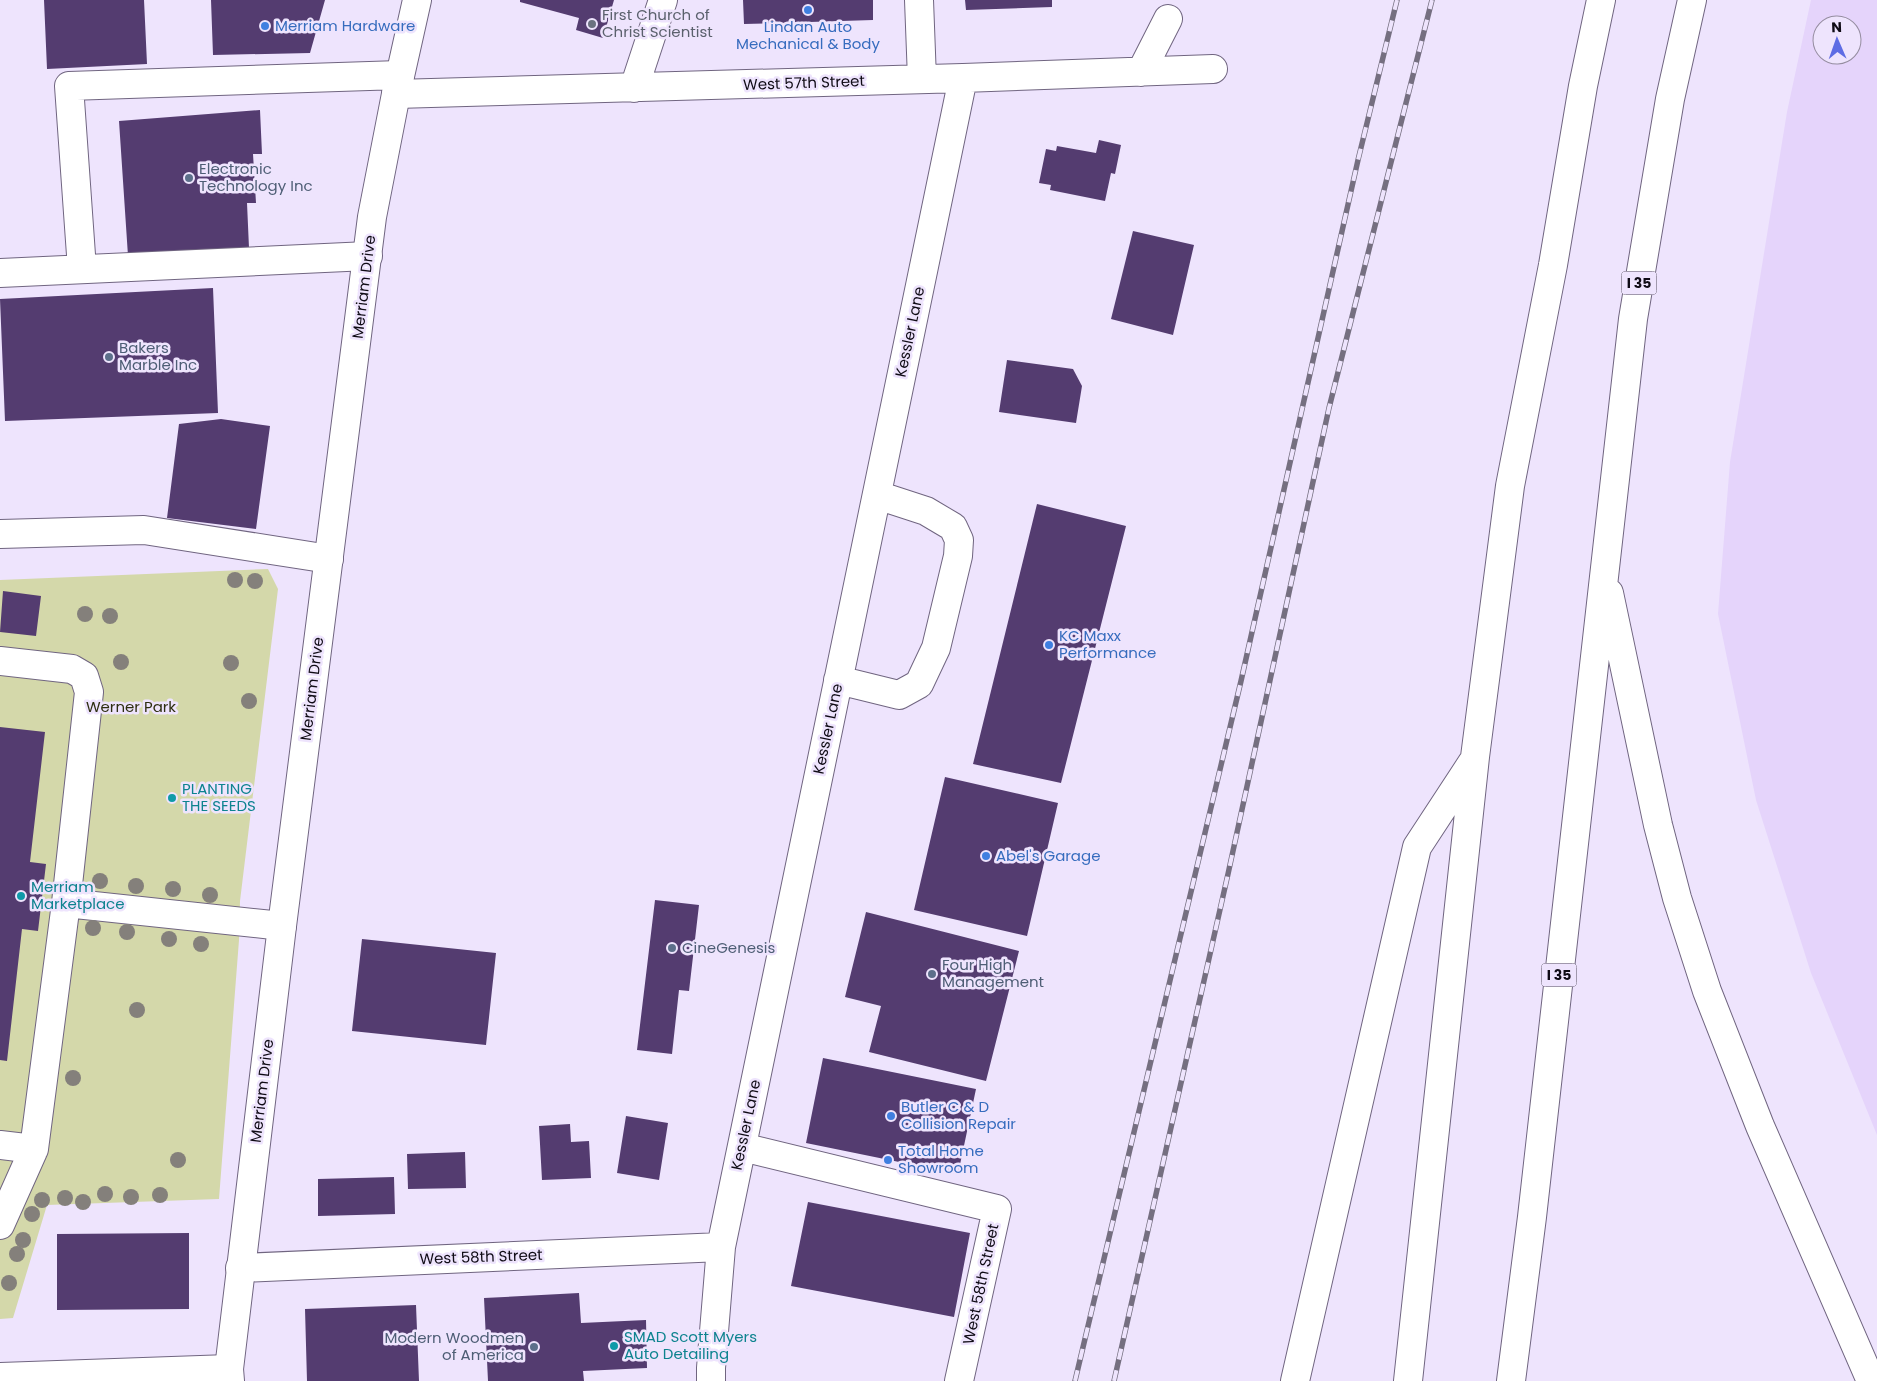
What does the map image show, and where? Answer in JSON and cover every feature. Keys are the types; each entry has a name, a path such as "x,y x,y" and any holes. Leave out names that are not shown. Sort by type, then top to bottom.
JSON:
{"main road":[{"name":"Merriam Drive","path":"230,1375 240,1268 372,217 398,84 417,0"},
{"path":"634,88 663,0"},
{"path":"919,0 922,79"},
{"path":"1408,1381 1475,757 1510,486 1553,265 1583,86 1601,0"},
{"name":"I 35","path":"1511,1381 1532,1218 1633,319 1670,99 1692,0"},
{"path":"1141,72 1168,19"},
{"name":"West 57th Street","path":"82,269 69,86 398,84 634,88 1213,69"},
{"name":"Kessler Lane","path":"711,1381 721,1247 962,78"},
{"path":"0,273 368,256"},
{"path":"838,680 899,694 919,684 936,648 958,556 959,540 954,526 926,511 876,495"},
{"path":"0,534 144,530 329,559"},
{"path":"1604,569 1658,825 1677,898 1707,991 1760,1126 1870,1381"},
{"path":"0,661 72,669 84,676 90,692 66,903 34,1149 0,1225"},
{"path":"1295,1381 1417,847 1475,757"},
{"path":"66,903 282,926"},
{"path":"0,1145 34,1149"},
{"name":"West 58th Street","path":"742,1147 997,1210 959,1381"},
{"name":"West 58th Street","path":"240,1268 721,1247"},
{"path":"0,1376 230,1375"}],"shaded area":[{"path":"1811,0 1877,0 1877,1135 1811,973 1756,800 1718,614 1730,462 1787,112"}],"green space":[{"name":"Werner Park","path":"268,569 278,589 240,901 239,940 219,1199 47,1205 13,1318 0,1319 0,580"}],"building":[{"path":"44,0 144,0 147,64 47,69"},
{"name":"Merriam Hardware","path":"211,0 325,0 310,53 213,55"},
{"name":"First Church of Christ Scientist","path":"520,0 614,0 603,38 576,30 579,18 520,2"},
{"name":"Lindan Auto Mechanical & Body","path":"743,0 873,0 873,20 744,24"},
{"path":"965,0 1052,0 1052,7 966,10"},
{"name":"Electronic Technology Inc","path":"260,110 262,154 253,154 256,203 247,203 249,248 128,256 119,121"},
{"path":"1099,140 1121,145 1115,174 1111,173 1105,201 1050,190 1051,185 1039,183 1046,149 1056,151 1057,146 1096,153"},
{"path":"1133,231 1194,245 1173,335 1111,319"},
{"name":"Bakers Marble Inc","path":"213,288 218,413 5,421 0,299"},
{"path":"1007,360 1073,369 1082,386 1076,423 999,412"},
{"path":"221,419 270,426 256,529 167,518 179,424"},
{"name":"KC Maxx Performance","path":"1037,504 1126,526 1061,783 973,764"},
{"path":"3,591 41,596 36,636 0,632"},
{"name":"Merriam Marketplace","path":"0,727 45,732 30,862 46,864 38,931 22,929 7,1061 0,1060"},
{"name":"Abel's Garage","path":"945,777 1058,803 1027,936 914,910"},
{"name":"CineGenesis","path":"655,900 699,905 689,991 679,990 672,1054 637,1050"},
{"name":"Four High Management","path":"866,912 1019,951 986,1081 869,1052 881,1006 845,997"},
{"path":"362,939 496,953 486,1045 352,1031"},
{"name":"Butler C & D Collision Repair","path":"823,1058 976,1089 958,1174 806,1143"},
{"path":"626,1116 668,1123 659,1180 617,1173"},
{"path":"570,1124 571,1142 589,1141 591,1178 542,1180 539,1126"},
{"path":"465,1152 466,1188 408,1189 407,1154"},
{"path":"394,1177 395,1214 318,1216 318,1179"},
{"path":"808,1202 970,1233 954,1317 791,1286"},
{"path":"189,1233 189,1309 57,1310 57,1234"},
{"name":"Modern Woodmen of America","path":"579,1293 581,1323 646,1320 647,1368 583,1371 584,1381 488,1381 484,1298"},
{"path":"416,1305 419,1381 307,1381 305,1309"}],"railway":[{"path":"1075,1381 1241,681 1358,160 1397,0"},
{"path":"1114,1381 1228,874 1329,408 1432,0"}],"place":[{"name":"Lindan Auto Mechanical & Body","path":"808,10"},
{"name":"First Church of Christ Scientist","path":"592,24"},
{"name":"Merriam Hardware","path":"265,26"},
{"name":"Electronic Technology Inc","path":"189,178"},
{"name":"Bakers Marble Inc","path":"109,357"},
{"name":"KC Maxx Performance","path":"1049,645"},
{"name":"PLANTING THE SEEDS","path":"172,798"},
{"name":"Abel's Garage","path":"986,856"},
{"name":"Merriam Marketplace","path":"21,896"},
{"name":"CineGenesis","path":"672,948"},
{"name":"Four High Management","path":"932,974"},
{"name":"Butler C & D Collision Repair","path":"891,1116"},
{"name":"Total Home Showroom","path":"888,1160"},
{"name":"SMAD Scott Myers Auto Detailing","path":"614,1346"},
{"name":"Modern Woodmen of America","path":"534,1347"}]}
